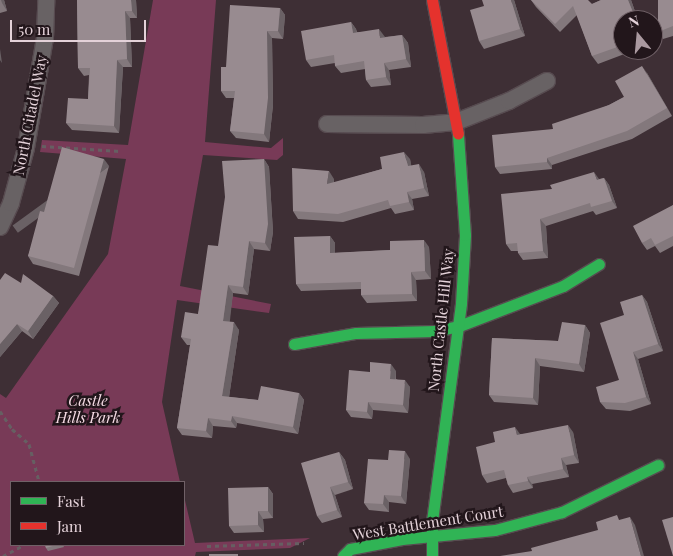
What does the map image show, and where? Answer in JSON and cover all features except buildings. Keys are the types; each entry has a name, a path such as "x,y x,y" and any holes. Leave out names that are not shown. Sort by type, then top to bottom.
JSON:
{"street":[{"name":"North Citadel Way","path":"0,227 11,203 26,148 44,38 46,0"},
{"name":"North Castle Hill Way","path":"432,0 456,122 465,235 458,326 442,440 432,537 432,556"},
{"path":"327,124 423,125 456,122 509,101 546,81"},
{"path":"294,344 356,333 435,332 458,326 563,286 599,264"},
{"name":"West Battlement Court","path":"342,556 350,549 402,539 495,530 562,512 621,485 658,464"}],"path":[{"path":"39,146 120,151"},
{"path":"0,411 12,428 29,444 39,481"},
{"path":"207,546 304,543"},
{"path":"3,556 22,546"}],"green space":[{"name":"Castle Hills Park","path":"153,0 216,0 205,142 271,148 283,138 283,155 277,160 203,155 180,286 271,304 269,313 177,300 162,402 180,481 10,481 10,546 185,546 185,500 195,543 310,538 290,548 196,552 195,556 0,556 0,394 6,398 108,254 126,159 40,152 42,140 128,145"}],"traffic: fast":[{"path":"432,556 432,521 461,303 465,235 458,134"},
{"path":"294,344 356,333 435,331 459,326 563,286 599,264"},
{"path":"343,556 350,549 402,539 495,530 562,512 658,465"}],"traffic: jam":[{"path":"432,0 458,134"}]}
